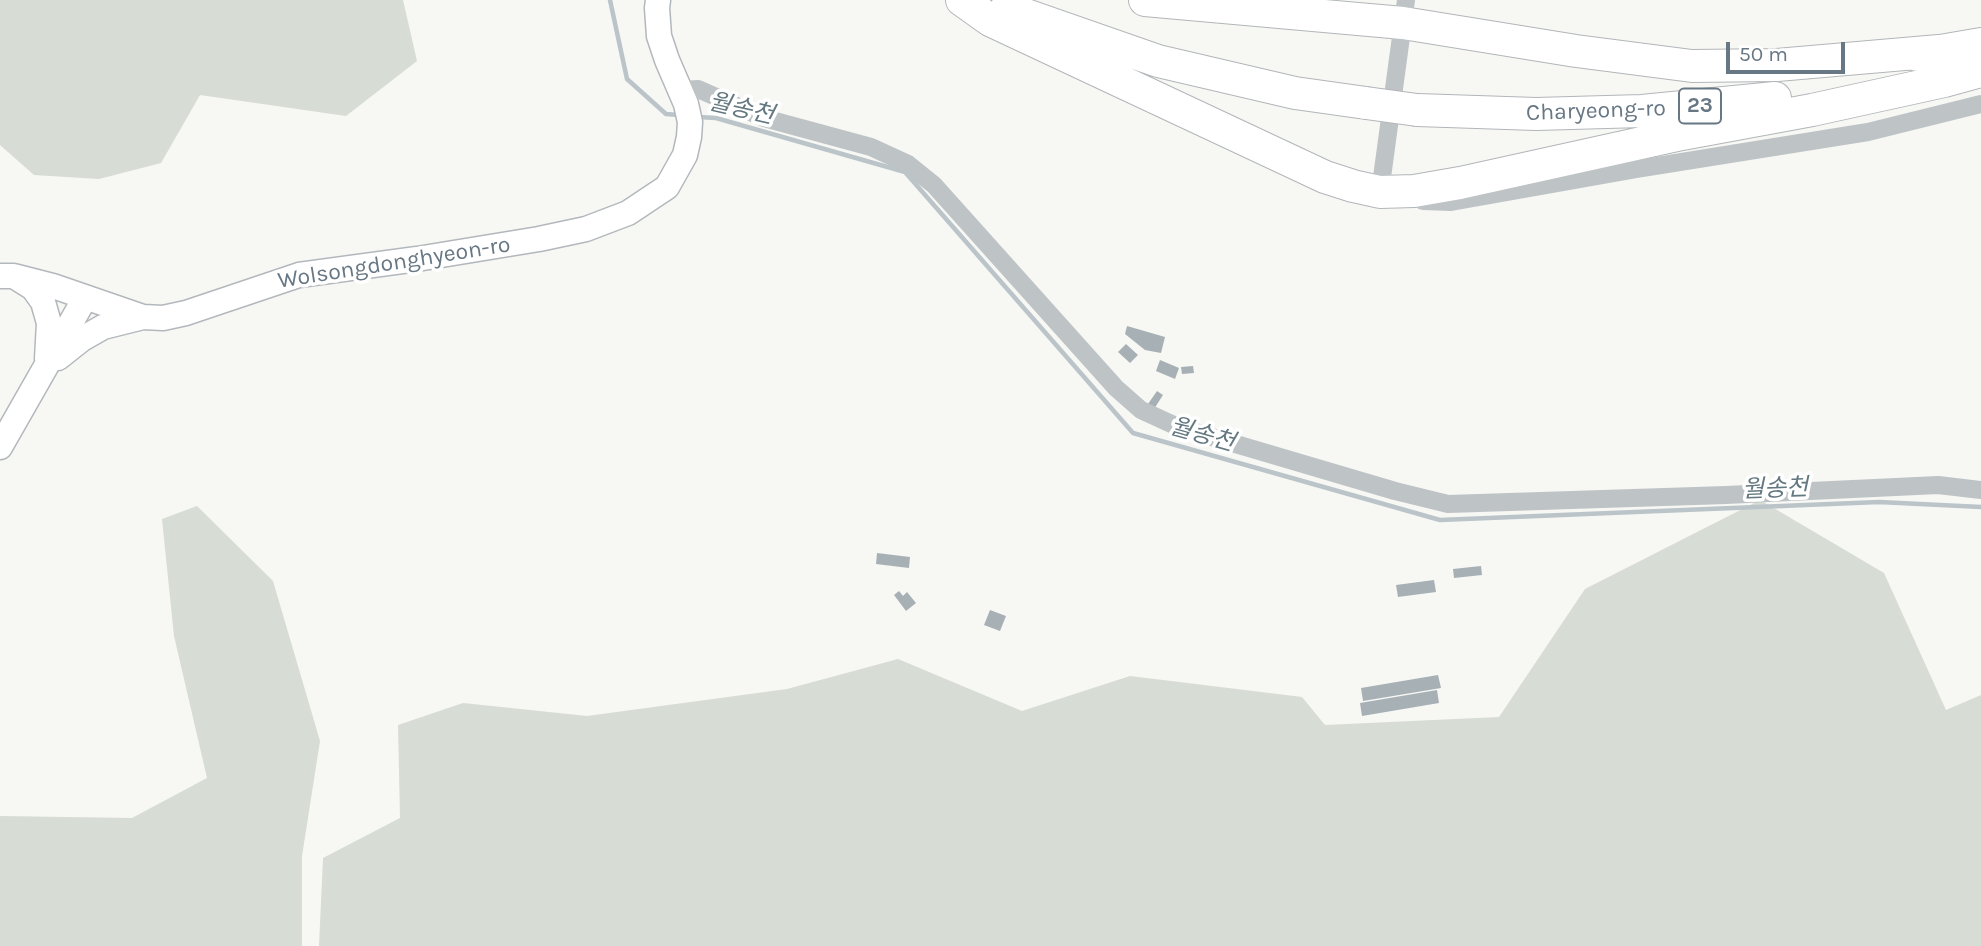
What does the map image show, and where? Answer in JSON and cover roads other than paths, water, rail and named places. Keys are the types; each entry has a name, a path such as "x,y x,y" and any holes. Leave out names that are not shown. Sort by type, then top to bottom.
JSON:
{"highway":[{"path":"962,0 990,20 1312,171 1353,186 1380,192 1414,191 1460,183 1682,134 1825,107 1981,71"},
{"name":"23","path":"993,0 1023,14 1158,61 1295,93 1367,94 1418,100"},
{"name":"23","path":"1040,0 1164,43 1367,94"},
{"path":"1145,0 1405,11 1576,51 1692,66 1777,65 1939,51"},
{"name":"Charyeong-ro","path":"1418,100 1641,92 1781,79 1981,44"},
{"name":"Charyeong-ro","path":"1418,100 1535,114 1642,111 1784,97 1981,63"}],"street":[{"path":"658,0 659,36 683,97 698,89 764,118 871,147 908,164 934,185 1116,388 1141,410 1178,427 1429,501 1448,504 1938,485 1981,490"},
{"path":"1405,11 1380,192 1423,201 1451,202 1868,132 1981,104"},
{"name":"Wolsongdonghyeon-ro","path":"7,276 53,286 143,317 163,318 186,313 299,275 417,260 586,229 628,213 667,187 685,155 689,138 690,122 683,97"},
{"path":"7,276 33,288 43,302 49,323 46,368"},
{"path":"0,447 85,298"},
{"path":"46,368 82,339 103,327 143,317"}],"waterway":[{"name":"월송천","path":"610,0 627,79 666,114 679,115"},
{"name":"월송천","path":"698,117 716,118 905,172 1133,433 1440,520 1879,502 1981,507"}]}
